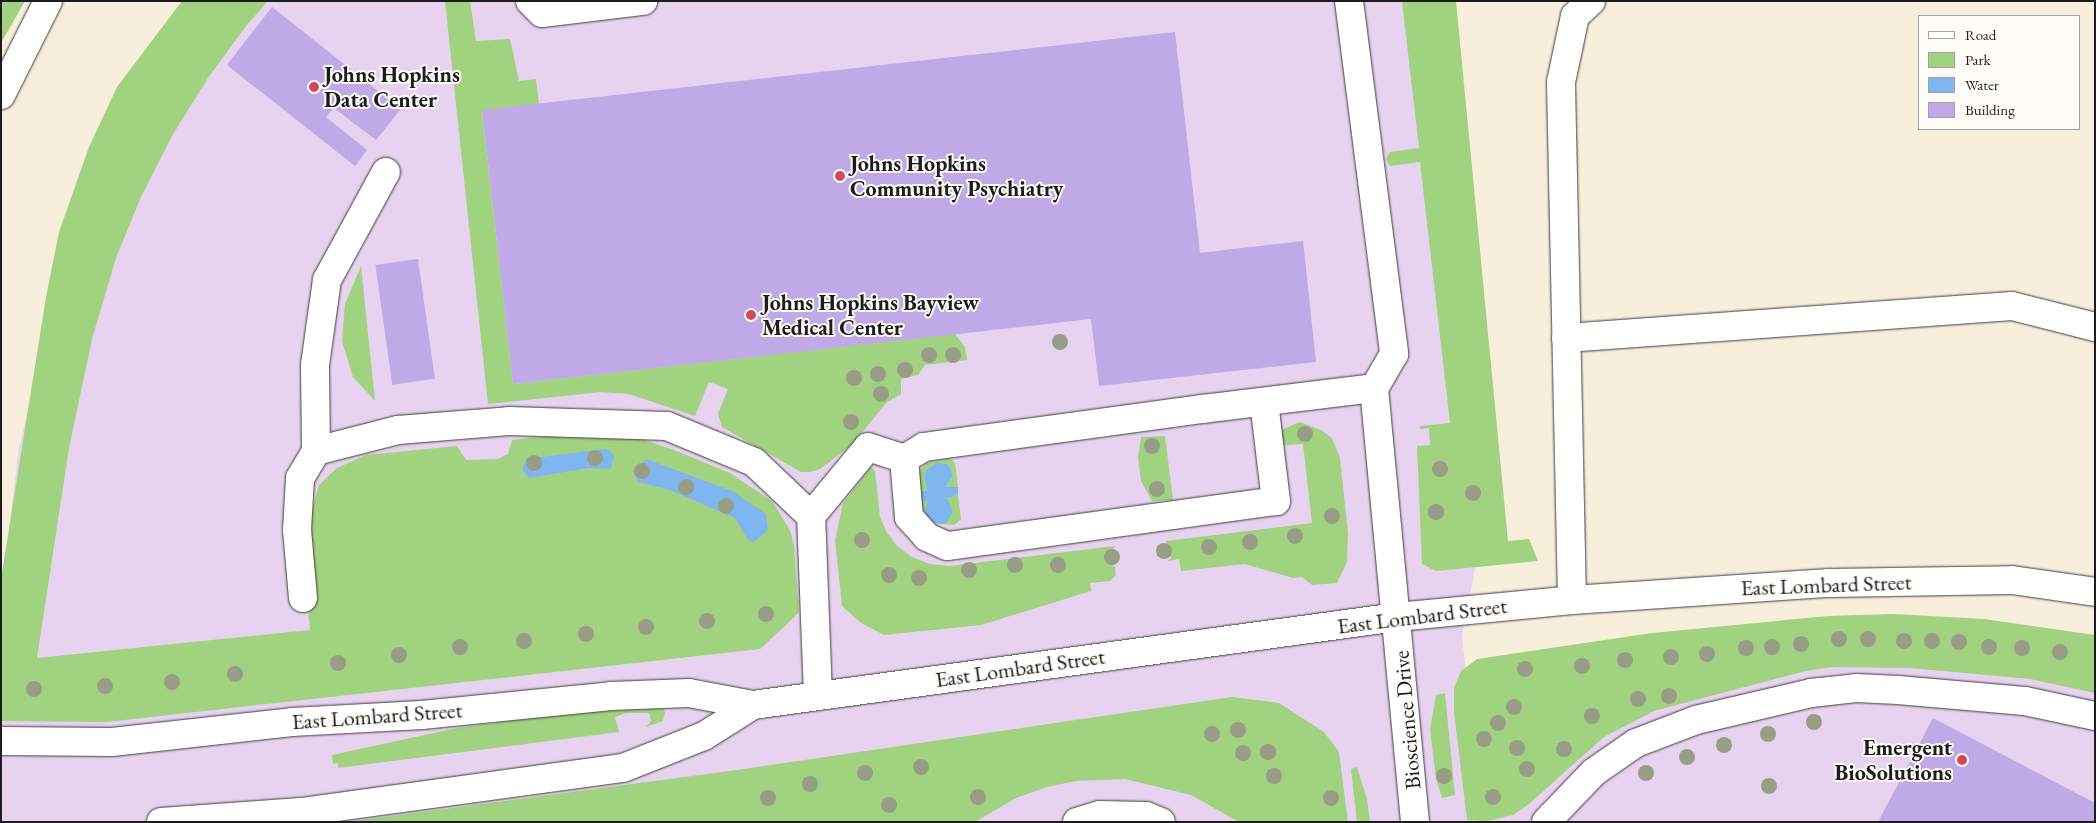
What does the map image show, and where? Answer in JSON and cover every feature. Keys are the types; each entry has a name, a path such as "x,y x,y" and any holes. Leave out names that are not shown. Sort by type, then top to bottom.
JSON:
{"main road":[{"path":"1,95 48,1"},
{"path":"530,1 542,13 643,1"},
{"path":"904,459 924,446 1374,388 1394,354 1349,1"},
{"path":"1572,600 1561,82 1575,16 1591,1"},
{"path":"304,598 297,530 300,478 316,451 315,365 327,280 386,172"},
{"path":"1566,338 2012,306 2095,327"},
{"name":"Bioscience Drive","path":"1374,388 1398,617 1415,822"},
{"path":"904,459 909,517 927,537 947,546 1276,501 1264,402"},
{"path":"316,451 398,430 509,420 667,426 754,462 811,516"},
{"path":"818,696 811,516 868,447 904,459"},
{"name":"East Lombard Street","path":"1,741 112,742 292,722 422,715 620,696 689,693 753,705 1398,617 1572,600 1887,582 2012,580 2095,592"},
{"path":"1546,822 1594,772 1644,740 1696,720 1810,693 1856,688 1898,690 2025,701 2095,716"},
{"name":"East Lombard Street","path":"160,822 301,812 623,768 704,736 753,705"},
{"path":"1076,822 1100,815 1150,820"}],"shaded area":[{"name":"Johns Hopkins Bayview Medical Center","path":"196,1 1414,1 1480,543 1462,636 1473,734 1876,655 2095,674 2095,822 1,822 1,593 19,448 86,164"}],"green space":[{"path":"1,1 25,1 1,43"},
{"path":"182,1 268,1 246,26 208,78 172,136 141,197 116,258 92,339 69,448 37,658 310,630 305,573 308,523 319,485 337,468 366,455 457,446 466,460 498,459 508,454 512,440 589,431 638,438 674,450 730,473 772,501 790,530 794,546 799,612 787,624 760,649 107,722 1,721 1,579 46,297 59,232 89,147 117,87"},
{"path":"445,1 470,1 476,41 510,39 519,81 536,79 539,104 482,111 513,384 955,334 965,347 967,360 925,365 918,375 901,379 901,394 886,403 852,445 820,469 810,472 801,472 722,427 718,414 728,389 709,382 695,416 629,394 601,392 488,404"},
{"path":"1402,1 1456,1 1508,541 1529,539 1538,561 1436,571 1422,564 1417,446 1430,445 1429,428 1420,429 1420,426 1450,423 1420,162 1390,166 1386,159 1390,152 1419,148"},
{"path":"361,266 375,401 353,377 342,341 345,304"},
{"path":"1300,422 1321,430 1332,438 1340,458 1348,533 1347,562 1337,583 1312,585 1302,577 1293,578 1245,564 1181,571 1179,559 1168,561 1171,558 1166,541 1312,523 1303,444 1274,446 1281,430"},
{"path":"1165,436 1173,500 1152,501 1141,481 1138,457 1141,437"},
{"path":"949,458 955,463 958,487 946,487 953,475 948,464 926,470 924,477 928,490 919,492 917,479 921,469 927,463"},
{"path":"871,467 875,471 880,517 886,531 896,545 912,557 930,564 949,566 1115,546 1106,561 1115,567 1116,575 1110,581 1090,583 1091,591 981,625 884,635 861,623 842,606 835,540 843,503"},
{"path":"958,495 961,519 954,525 931,523 917,501 929,500 953,512 946,498"},
{"path":"1894,614 1984,619 2095,635 2095,693 2030,679 1910,668 1833,667 1806,671 1654,711 1604,737 1529,804 1513,815 1487,821 1467,820 1454,712 1454,688 1461,671 1477,659 1652,633 1828,616"},
{"path":"1445,693 1455,795 1442,798 1436,779 1430,729 1436,695"},
{"path":"1232,697 1279,703 1324,732 1339,752 1348,822 1239,822 1191,795 1125,779 1076,781 1047,787 1016,798 975,822 347,822 737,770"},
{"path":"639,704 661,706 665,712 663,721 646,727 651,721 649,713 626,713 615,717 619,732 338,768 338,763 333,764 332,755 457,728"},
{"path":"1357,767 1367,799 1370,822 1357,822 1351,769"}],"water":[{"path":"605,449 611,451 614,456 611,469 589,468 529,478 522,470 526,459"},
{"path":"646,459 732,491 766,514 768,530 754,542 748,540 735,518 670,490 638,482 633,471"},
{"path":"937,463 948,464 953,475 946,487 958,487 958,495 947,498 953,512 947,522 943,524 930,522 925,516 924,509 929,501 917,501 919,492 927,490 924,477 926,470"}],"building":[{"name":"Johns Hopkins Data Center","path":"272,7 401,109 376,140 334,108 326,117 367,150 355,166 227,65"},
{"name":"Johns Hopkins Community Psychiatry","path":"1175,32 1200,253 1303,241 1316,362 1099,386 1091,319 513,384 482,110"},
{"path":"418,259 435,379 392,385 375,265"},
{"name":"Emergent BioSolutions","path":"1933,718 2095,803 2095,822 1878,822"}],"place":[{"name":"Johns Hopkins Data Center","path":"314,87"},
{"name":"Johns Hopkins Community Psychiatry","path":"840,176"},
{"name":"Johns Hopkins Bayview Medical Center","path":"751,315"},
{"name":"Emergent BioSolutions","path":"1962,760"}]}
